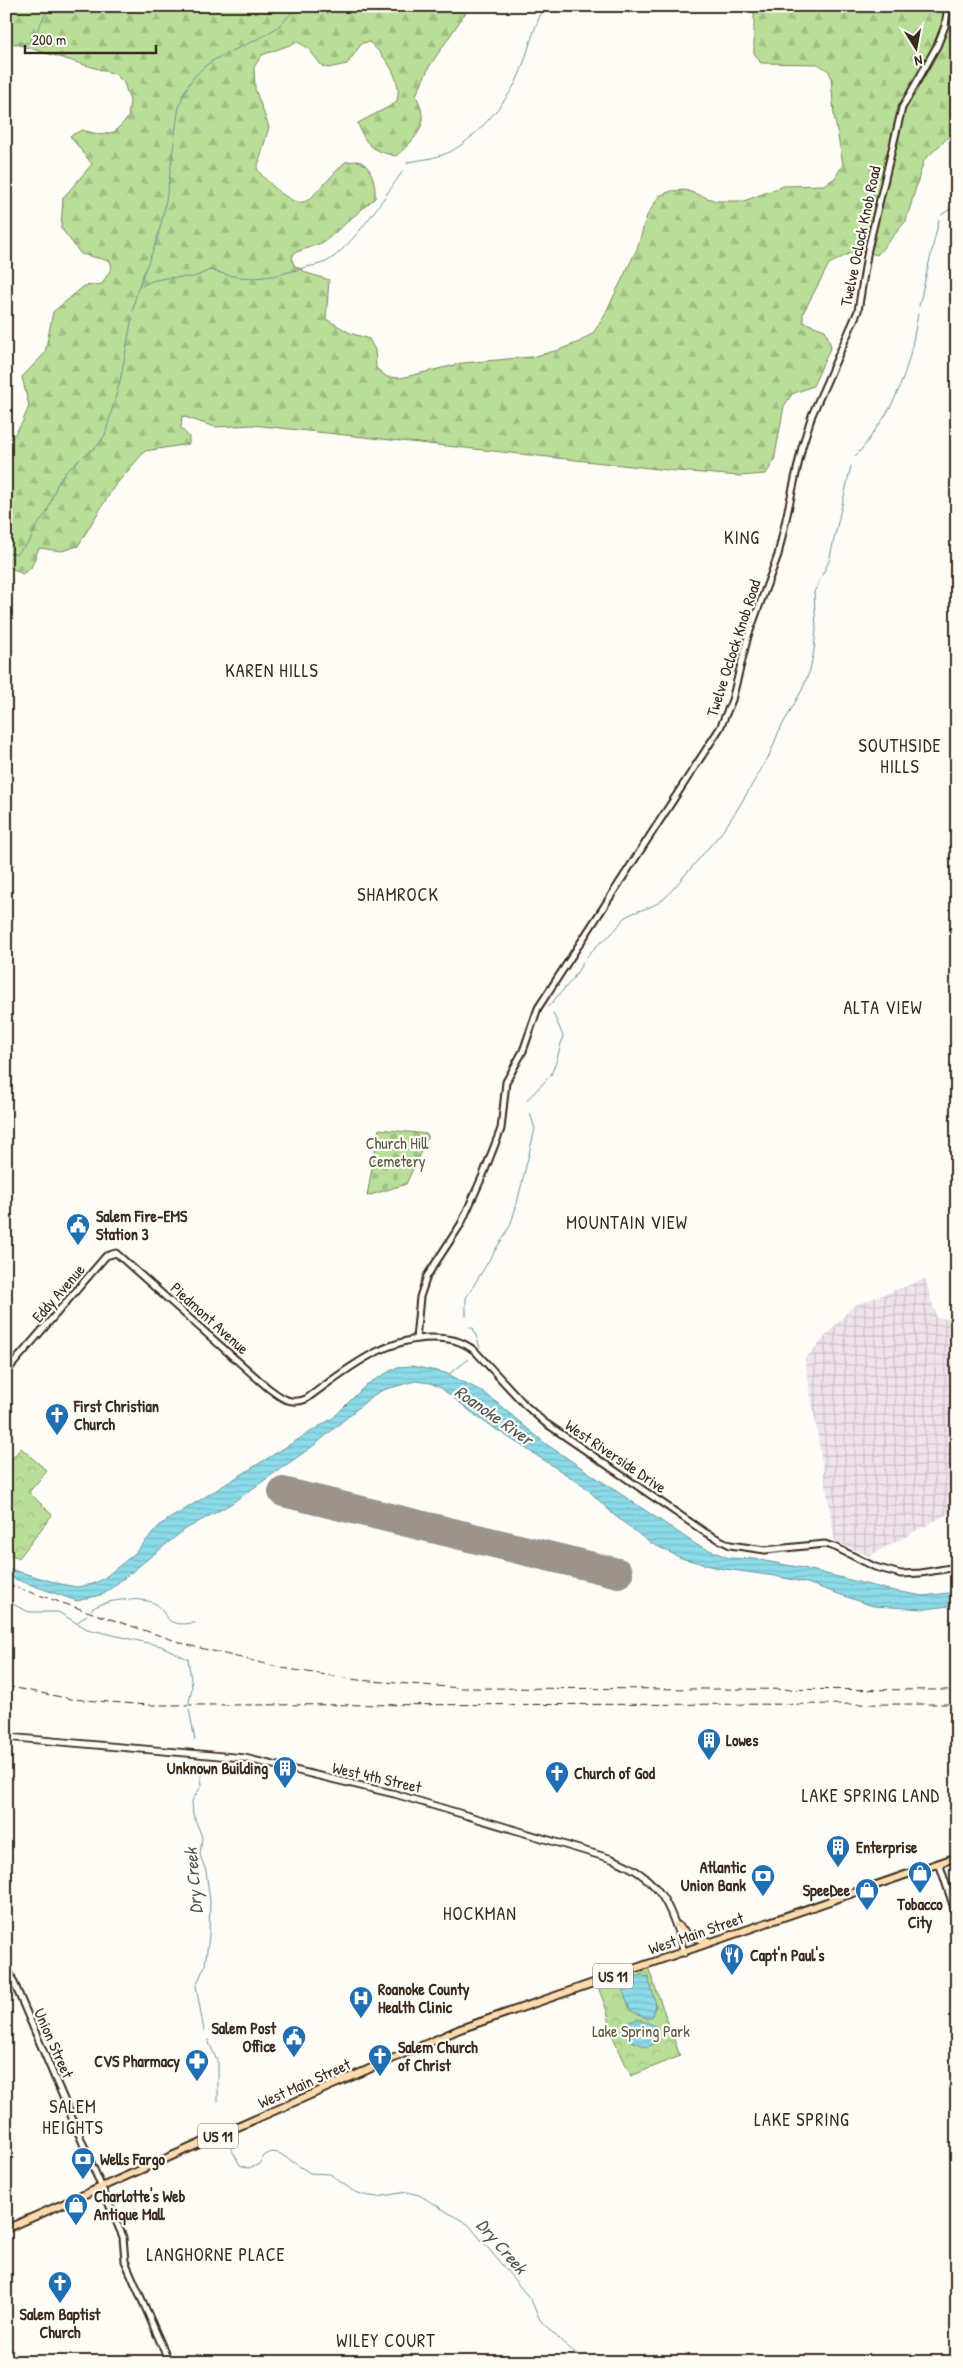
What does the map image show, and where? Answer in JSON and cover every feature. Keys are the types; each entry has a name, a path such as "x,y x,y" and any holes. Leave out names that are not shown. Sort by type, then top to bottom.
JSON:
{"main road":[{"name":"West 4th Street","path":"6,1737 244,1758 401,1796 624,1863 642,1874 655,1886 668,1903 677,1925 684,1952"},
{"name":"West Main Street","path":"6,2229 460,2029 957,1857"},
{"path":"677,1925 690,1936 712,1942"}],"street":[{"name":"Twelve Oclock Knob Road","path":"416,1339 420,1297 427,1276 461,1224 483,1175 501,1129 506,1082 523,1051 538,1008 720,728 727,713 736,688 748,636 781,545 806,431 861,301 868,249 902,108 937,46 945,26 948,6"},
{"name":"Eddy Avenue","path":"6,1372 110,1254"},
{"name":"Piedmont Avenue","path":"110,1254 119,1255 267,1387 284,1399 294,1402"},
{"name":"West Riverside Drive","path":"294,1402 306,1399 368,1356 396,1343 416,1339 452,1339 466,1344 544,1422 720,1541 757,1550 819,1544 830,1545 875,1567 901,1574 957,1567"},
{"path":"938,1863 957,1917"},
{"name":"Union Street","path":"6,1964 124,2237 125,2261 169,2362"}],"shaded area":[{"path":"925,1279 937,1318 957,1319 957,1509 869,1556 835,1541 805,1359 853,1306"}],"green space":[{"path":"6,6 470,6 429,67 416,95 422,115 420,129 411,142 396,156 371,146 364,137 358,123 396,103 398,95 398,86 387,61 369,42 362,43 347,64 328,68 322,66 308,48 298,42 262,55 254,67 255,89 269,127 257,169 270,184 293,201 304,202 310,199 345,162 361,162 371,173 375,198 324,242 294,253 292,259 294,265 307,273 329,280 326,319 350,333 369,339 375,350 376,368 387,377 401,378 463,363 531,357 559,350 579,342 593,333 602,320 637,249 647,216 659,196 671,191 685,190 716,201 744,201 783,186 824,185 835,178 843,164 834,115 829,71 818,64 761,63 754,53 754,13 744,6 957,6 957,126 954,132 924,160 906,221 877,255 858,249 829,264 803,313 803,322 825,330 831,346 813,386 792,394 784,406 774,461 766,474 739,476 677,471 253,425 215,427 182,416 181,428 189,437 189,444 145,451 113,488 78,546 62,551 39,548 31,568 22,574 6,565 6,447 22,423 29,406 22,377 45,353 53,312 84,286 102,284 112,267 110,261 81,254 61,228 63,198 92,164 70,136 82,130 101,135 114,132 128,118 130,101 124,83 115,74 6,41"},
{"name":"Church Hill Cemetery","path":"379,1129 427,1134 428,1136 406,1184 367,1196"},
{"path":"21,1448 47,1471 29,1492 52,1515 19,1558 6,1553 6,1466"},
{"name":"Lake Spring Park","path":"648,1967 680,2056 631,2076 613,2037 607,2011 597,1984"}],"water":[{"name":"Roanoke River","path":"412,1366 446,1373 485,1393 546,1444 697,1545 729,1558 754,1559 803,1568 889,1590 923,1596 957,1592 957,1605 925,1609 873,1606 807,1583 775,1576 718,1568 681,1558 649,1542 614,1515 584,1486 480,1419 441,1388 430,1383 415,1381 383,1390 372,1396 316,1444 229,1505 184,1530 104,1594 77,1601 6,1576 6,1568 77,1587 93,1584 103,1579 134,1554 161,1524 333,1418 366,1385 397,1367"},
{"path":"641,1975 648,1977 656,2004 653,2016 648,2018 631,2011 621,1987 623,1981"},
{"path":"637,2019 656,2026 659,2034 656,2043 647,2047 629,2040 624,2030 628,2023"}],"waterway":[{"path":"16,43 28,43 36,33 49,6"},
{"path":"133,311 137,291 156,242 163,217 179,107 186,90 194,77 204,67 215,59 274,30 298,6"},
{"path":"407,164 408,162 434,158 452,151 473,136 493,115 515,84 542,12"},
{"path":"139,287 165,278 194,277 210,270 246,278 257,278 278,275 326,262 347,245 403,171"},
{"path":"941,215 957,205"},
{"path":"919,306 939,220"},
{"path":"854,457 862,449 887,413 900,387 909,359 918,314"},
{"path":"84,456 98,445 105,435 121,377 132,317"},
{"path":"6,553 16,554 30,541 36,527 47,512 57,485 65,473 80,459"},
{"path":"587,957 628,916 653,906 666,897 722,832 769,756 779,731 802,690 810,670 816,629 814,592 829,561 851,466"},
{"path":"548,1007 572,980 583,963"},
{"path":"527,1100 551,1075 557,1059 563,1036 553,1013"},
{"path":"466,1316 466,1298 510,1226 516,1207 535,1129 530,1113"},
{"path":"470,1327 473,1328 480,1347"},
{"path":"449,1374 469,1359"},
{"path":"91,1610 96,1606 113,1601 142,1600 156,1604 172,1622 180,1624 195,1623"},
{"name":"Dry Creek","path":"6,1601 29,1612 58,1612 87,1629 161,1646 188,1659 192,1687 189,1703"},
{"path":"78,1622 87,1615"},
{"name":"Dry Creek","path":"189,1709 195,1740"},
{"name":"Dry Creek","path":"199,1761 202,1785 192,1801 193,1814 202,1837 200,1855 206,1871 210,1901 209,1936 205,1965 196,1986 204,2031"},
{"name":"Dry Creek","path":"208,2040 218,2063 218,2101"},
{"name":"Dry Creek","path":"226,2139 240,2165 248,2168 258,2165 264,2156 271,2152 279,2153 310,2173 330,2174 353,2191 364,2195 377,2197 407,2192 419,2195 469,2225 531,2300 540,2320 586,2362"}],"runway":[{"path":"283,1492 618,1573"}],"railway":[{"path":"6,1584 188,1645 282,1668 358,1680 461,1688 957,1690"},
{"path":"6,1686 71,1699 148,1705 957,1704"}],"place":[{"name":"Salem Fire-EMS Station 3","path":"78,1246"},
{"name":"First Christian Church","path":"57,1436"},
{"name":"Lowes","path":"709,1761"},
{"name":"Unknown Building","path":"285,1789"},
{"name":"Church of God","path":"557,1794"},
{"name":"Enterprise","path":"838,1868"},
{"name":"Tobacco City","path":"920,1894"},
{"name":"Atlantic Union Bank","path":"763,1897"},
{"name":"SpeeDee","path":"867,1911"},
{"name":"Capt'n Paul's","path":"732,1976"},
{"name":"Roanoke County Health Clinic","path":"361,2019"},
{"name":"Salem Post Office","path":"294,2058"},
{"name":"Salem Church of Christ","path":"380,2077"},
{"name":"CVS Pharmacy","path":"197,2082"},
{"name":"Wells Fargo","path":"83,2180"},
{"name":"Charlotte's Web Antique Mall","path":"76,2226"},
{"name":"Salem Baptist Church","path":"60,2304"}],"district":[{"name":"KING","path":"742,537"},
{"name":"KAREN HILLS","path":"272,670"},
{"name":"SOUTHSIDE HILLS","path":"900,755"},
{"name":"SHAMROCK","path":"398,894"},
{"name":"ALTA VIEW","path":"883,1007"},
{"name":"MOUNTAIN VIEW","path":"627,1222"},
{"name":"LAKE SPRING LAND","path":"871,1795"},
{"name":"HOCKMAN","path":"480,1913"},
{"name":"SALEM HEIGHTS","path":"73,2116"},
{"name":"LAKE SPRING","path":"802,2119"},
{"name":"LANGHORNE PLACE","path":"216,2254"},
{"name":"WILEY COURT","path":"386,2340"}]}
